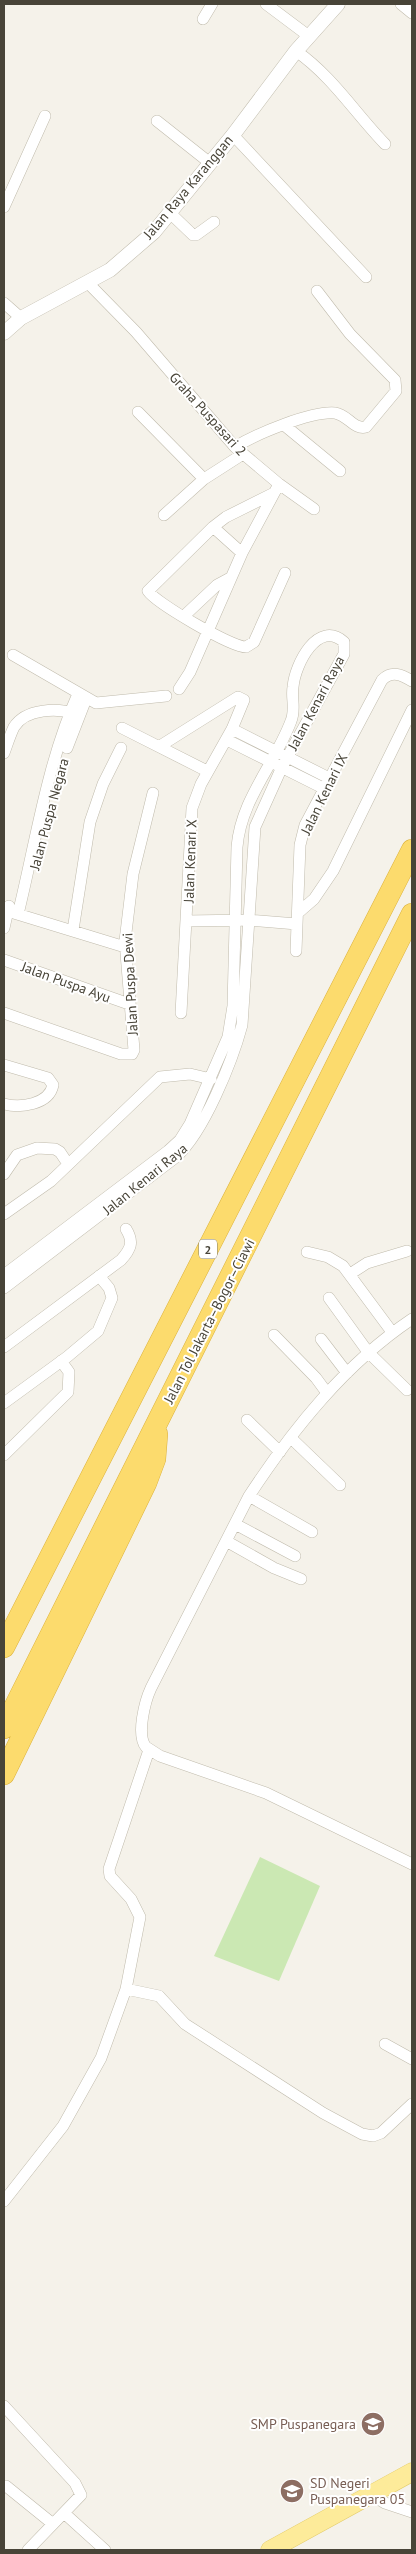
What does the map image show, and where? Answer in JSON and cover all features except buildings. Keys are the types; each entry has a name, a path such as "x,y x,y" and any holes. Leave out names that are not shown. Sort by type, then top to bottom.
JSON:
{"highway":[{"name":"2","path":"4,1648 412,850"},
{"name":"Jalan Tol Jakarta–Bogor–Ciawi","path":"4,1728 412,914"},
{"path":"4,1774 148,1478 155,1459 157,1424"}],"main road":[{"path":"272,2550 412,2472"}],"street":[{"path":"203,19 212,4"},
{"path":"266,4 310,37"},
{"name":"Jalan Raya Karanggan","path":"4,333 22,318 110,270 154,232 233,135 296,51 338,4"},
{"path":"401,4 412,13"},
{"path":"296,51 341,91 359,117 385,144"},
{"path":"4,207 45,116"},
{"path":"157,121 210,164"},
{"path":"233,135 366,277"},
{"path":"170,213 193,235 196,235 214,222"},
{"name":"Graha Puspasari 2","path":"88,283 136,332 239,451 276,488 314,508"},
{"path":"164,515 258,435 310,417 336,413 343,415 358,427 366,427 397,387 395,380 350,334 317,291"},
{"path":"4,303 22,318"},
{"path":"138,412 204,479"},
{"path":"284,425 340,471"},
{"path":"276,488 213,527 148,589 150,595 233,646 246,647 251,645 285,573"},
{"path":"179,689 190,672 230,578 276,488"},
{"path":"213,527 242,553"},
{"path":"184,616 217,585 230,578"},
{"name":"Jalan Kenari Raya","path":"4,1288 158,1165 180,1140 210,1093 233,1054 242,1025 255,827 282,767 344,654 344,642 333,634 322,635 316,640 298,668 293,684 292,720 241,819 237,847 232,1019 228,1037 211,1079 210,1093"},
{"path":"13,655 82,696 101,703 166,696"},
{"name":"Jalan Kenari IX","path":"296,951 302,834 382,680 390,674 395,674 412,681"},
{"path":"4,753 15,727 27,716 50,711 74,713 82,696"},
{"name":"Jalan Kenari X","path":"160,746 238,697 244,698 244,703 232,729 208,771 192,808 181,1013"},
{"path":"187,921 298,918 334,871 412,710"},
{"name":"Jalan Puspa Negara","path":"14,910 74,713"},
{"path":"122,728 208,771"},
{"path":"232,729 288,756 328,784"},
{"path":"226,740 270,762 328,784"},
{"path":"74,928 90,822 103,784 121,748"},
{"name":"Jalan Puspa Dewi","path":"4,1013 122,1054 130,1055 134,1050 125,944 133,874 153,793"},
{"path":"4,928 14,910 125,944"},
{"name":"Jalan Puspa Ayu","path":"4,960 129,1004"},
{"path":"4,1065 51,1079 53,1087 47,1094 24,1107 4,1104"},
{"path":"4,1214 51,1181 160,1077 190,1074 211,1079"},
{"path":"4,1174 17,1155 37,1148 55,1148 68,1164"},
{"name":"Jalan Kenari Raya","path":"4,1275 158,1165"},
{"path":"4,1347 128,1252 132,1241 126,1230"},
{"path":"350,1274 367,1263 406,1250"},
{"path":"307,1252 328,1257 343,1266 392,1332"},
{"path":"4,1403 61,1362 98,1331 104,1321 112,1295 98,1276"},
{"path":"329,1298 368,1352 407,1390"},
{"path":"412,1319 392,1332 368,1352 328,1393 280,1452 250,1496 147,1698 142,1741 149,1750 266,1793 412,1864"},
{"path":"274,1334 328,1393"},
{"path":"321,1338 347,1373"},
{"path":"4,1455 64,1398 70,1386 70,1377 68,1368 61,1362"},
{"path":"247,1420 280,1452"},
{"path":"291,1438 340,1485"},
{"path":"250,1496 312,1532"},
{"path":"235,1524 295,1556"},
{"path":"226,1541 274,1568 301,1579"},
{"path":"4,2201 63,2126 101,2058 126,1989 140,1917 131,1899 110,1876 109,1869 149,1750"},
{"path":"126,1989 159,1996 185,2024 323,2113 362,2134 373,2136 381,2133 412,2104"},
{"path":"385,2044 412,2059"},
{"path":"4,2406 80,2490 81,2495 28,2550"},
{"path":"6,2486 53,2524"},
{"path":"370,2494 385,2503 412,2512"},
{"path":"64,2513 105,2550"}],"green space":[{"path":"260,1857 320,1886 279,1981 214,1956"}],"place":[{"name":"SMP Puspanegara","path":"373,2424"},
{"name":"SD Negeri Puspanegara 05","path":"292,2491"}]}
